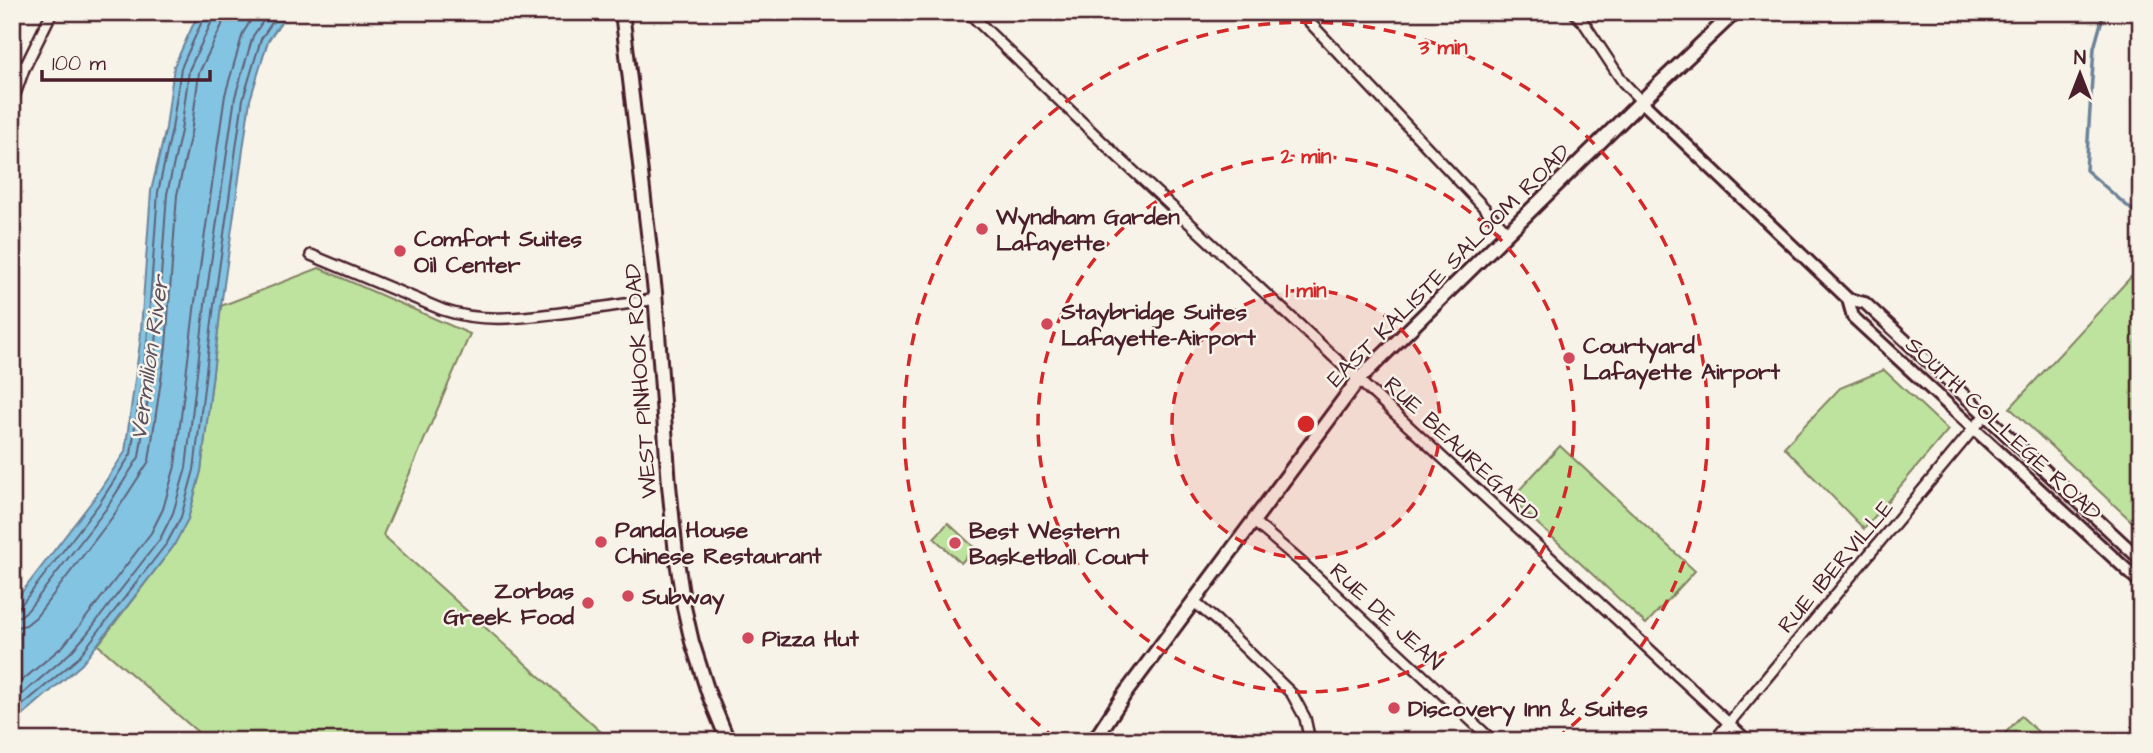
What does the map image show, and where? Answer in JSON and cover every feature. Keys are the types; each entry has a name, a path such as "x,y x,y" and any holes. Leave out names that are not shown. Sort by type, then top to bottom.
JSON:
{"main road":[{"name":"WEST PINHOOK ROAD","path":"622,12 656,299 670,497 684,607 699,666 727,741"},
{"name":"EAST KALISTE SALOOM ROAD","path":"1094,741 1124,695 1359,380 1507,232 1735,12"}],"street":[{"path":"12,103 24,69 52,12"},
{"name":"RUE BEAUREGARD","path":"968,12 1116,155 1748,741"},
{"path":"1300,12 1507,232"},
{"name":"SOUTH COLLEGE ROAD","path":"1574,12 1623,82 1642,102 1848,299 1865,303 2141,560"},
{"path":"12,60 24,69"},
{"path":"311,255 443,310 477,318 531,317 656,299"},
{"name":"SOUTH COLLEGE ROAD","path":"1848,299 1853,317 2141,583"},
{"name":"RUE IBERVILLE","path":"1714,741 1985,415"},
{"name":"RUE DE JEAN","path":"1253,521 1493,741"},
{"path":"1194,602 1292,694 1305,718 1310,741"}],"green space":[{"path":"2141,266 2141,530 2010,408"},
{"path":"319,268 470,334 383,535 611,741 208,741 98,645 173,547 188,519 201,471 221,306"},
{"path":"1884,370 1948,430 1864,529 1784,447 1840,388"},
{"path":"1560,446 1695,571 1646,624 1511,499"},
{"name":"Best Western Basketball Court","path":"948,523 975,548 961,563 934,538"},
{"path":"2021,716 2048,741 1998,741"}],"water":[{"name":"Vermilion River","path":"199,12 288,12 268,41 250,100 201,471 188,519 173,547 82,664 12,724 12,605 93,500 125,452 140,343 151,191 166,128 174,66"}],"waterway":[{"path":"2104,12 2094,48 2086,170 2141,218"}],"place":[{"name":"Wyndham Garden Lafayette","path":"982,229"},
{"name":"Comfort Suites Oil Center","path":"400,251"},
{"name":"Staybridge Suites Lafayette-Airport","path":"1047,324"},
{"name":"Courtyard Lafayette Airport","path":"1569,358"},
{"name":"Panda House Chinese Restaurant","path":"601,542"},
{"name":"Best Western Basketball Court","path":"955,543"},
{"name":"Subway","path":"628,596"},
{"name":"Zorbas Greek Food","path":"588,603"},
{"name":"Pizza Hut","path":"748,638"},
{"name":"Discovery Inn & Suites","path":"1394,708"}]}
